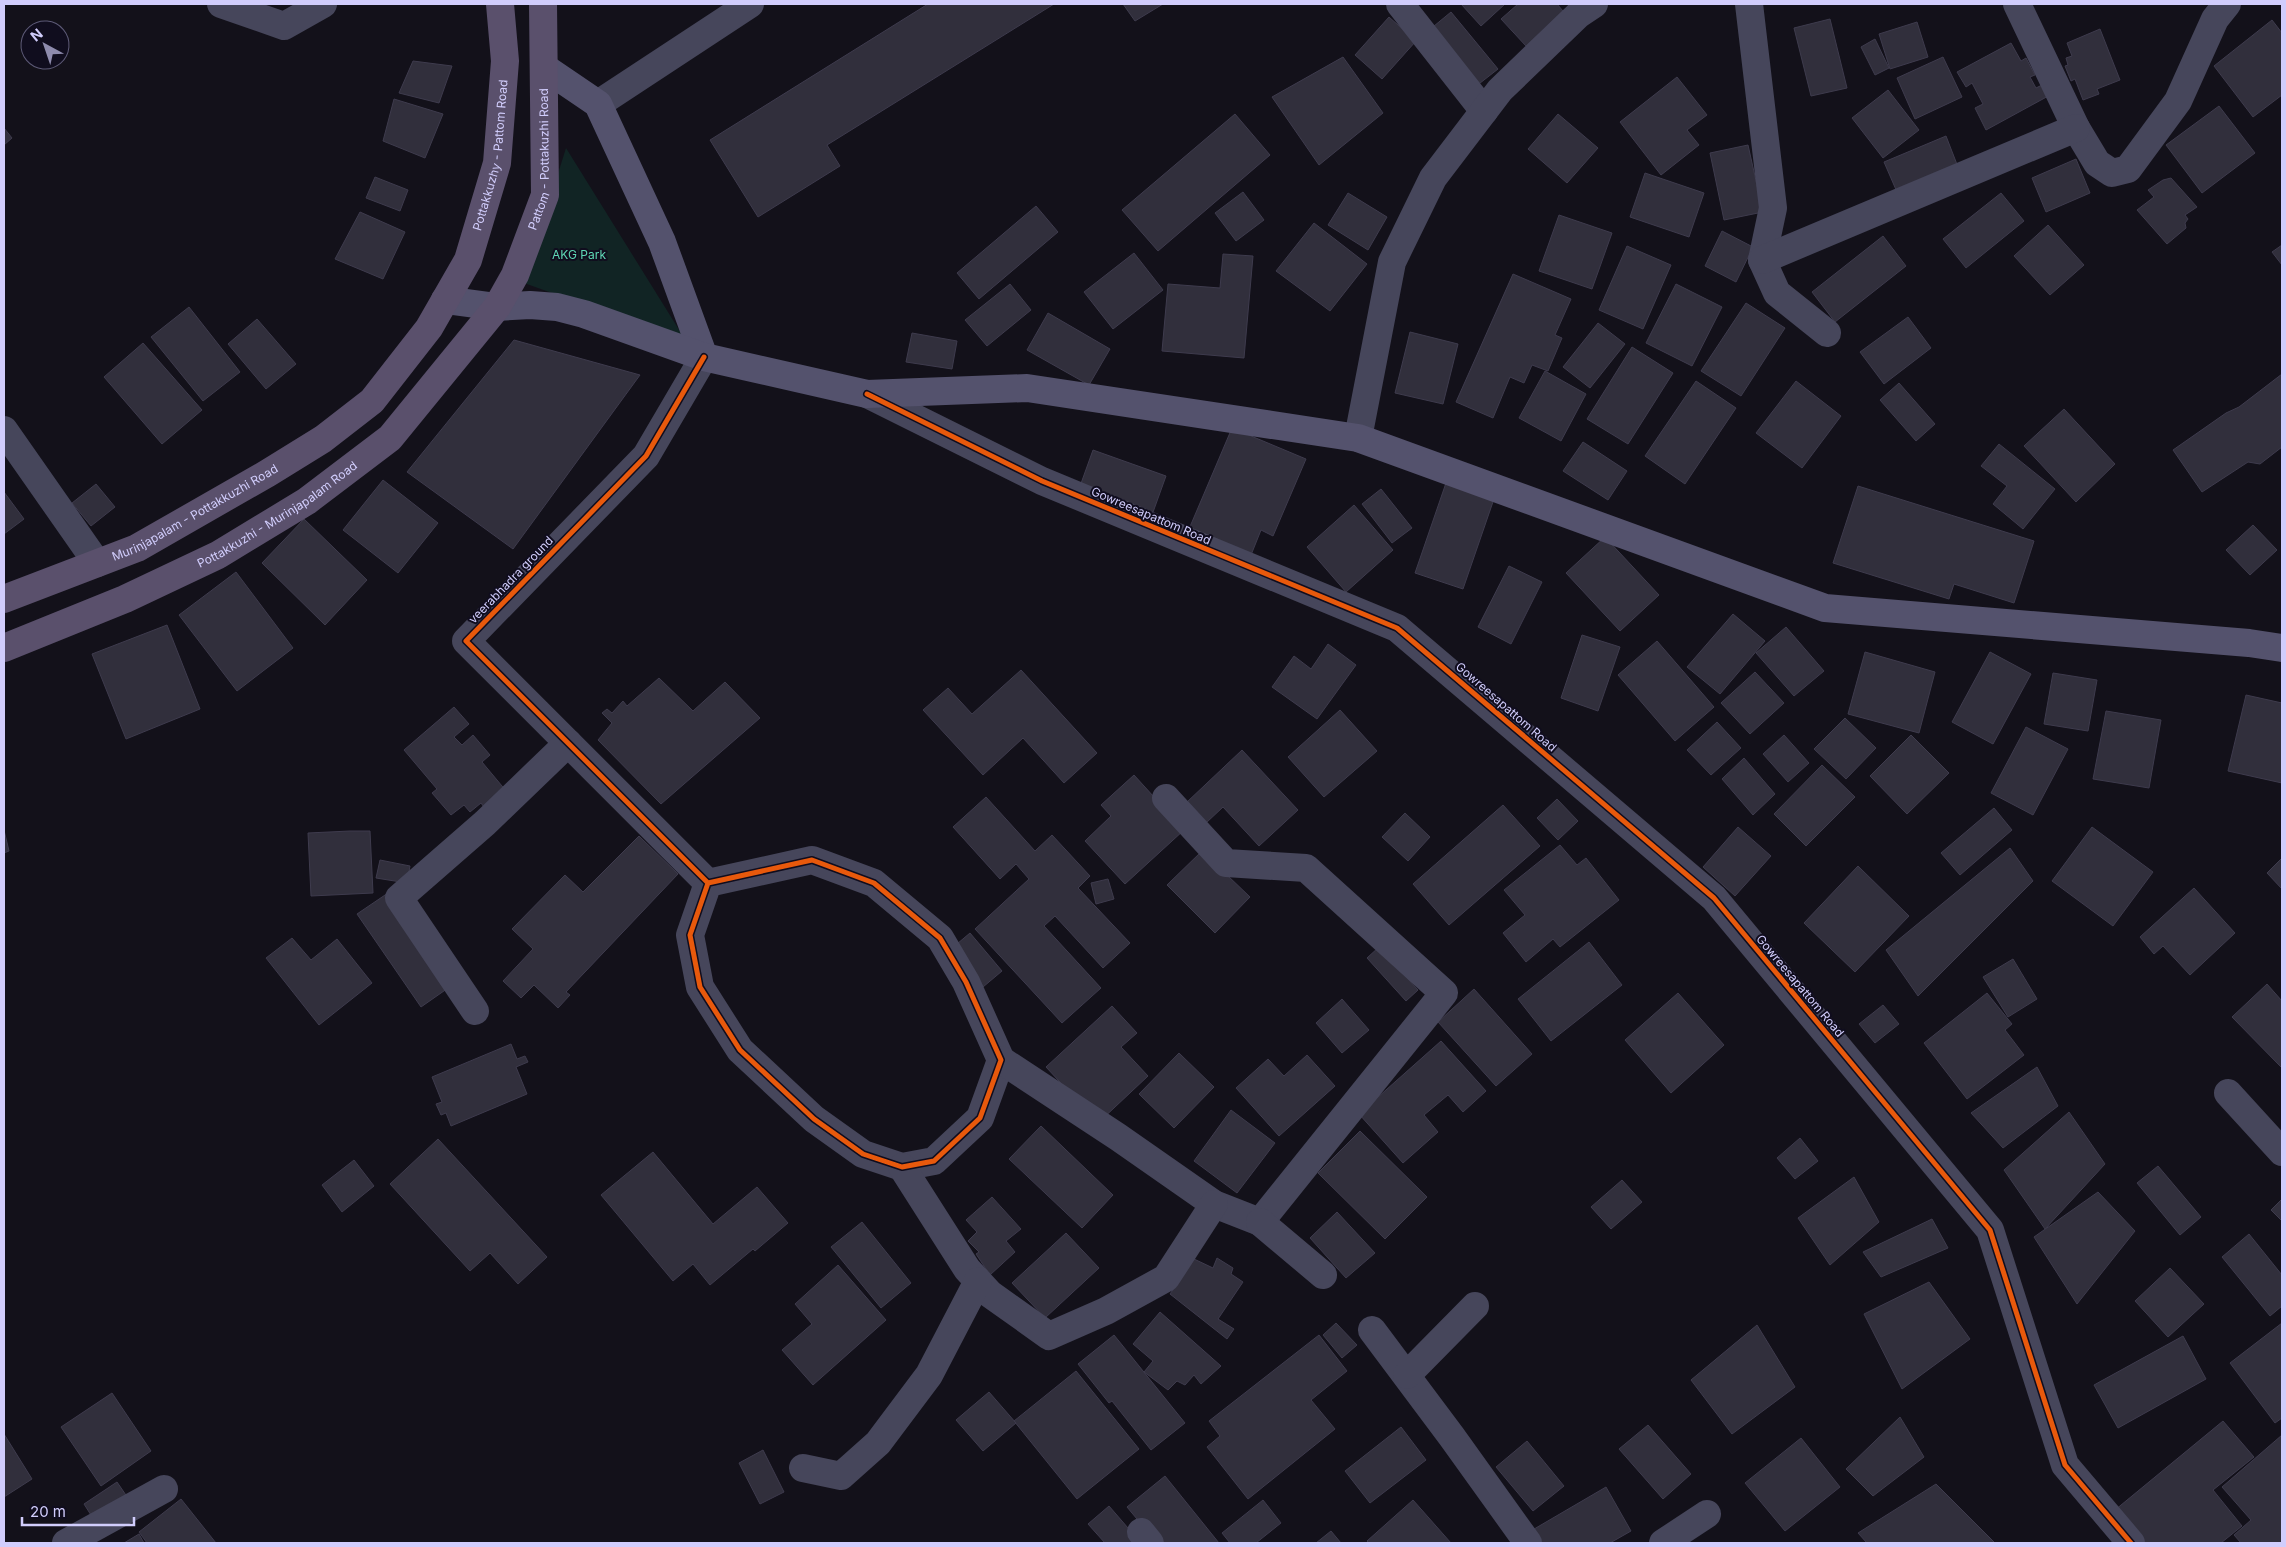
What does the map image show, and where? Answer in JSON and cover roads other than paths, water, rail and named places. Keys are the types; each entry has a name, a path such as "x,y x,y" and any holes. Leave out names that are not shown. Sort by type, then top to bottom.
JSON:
{"main road":[{"name":"Pottakkuzhy - Pattom Road","path":"372,401 429,328 468,260 497,163 505,61 500,4"},
{"name":"Pattom - Pottakuzhi Road","path":"497,307 515,275 545,195 543,4"},
{"path":"545,68 598,104 662,242 704,357"},
{"name":"Gowreesapattom Road","path":"445,300 497,307 530,305 557,307 584,314 704,357 867,394"},
{"name":"Pottakkuzhi - Murinjapalam Road","path":"4,648 125,599 218,555 307,501 390,438 497,307"},
{"path":"867,394 1026,388 1358,438 1825,608 2249,643 2282,648"},
{"name":"Murinjapalam - Pottakkuzhi Road","path":"4,599 137,548 268,473 323,438 372,401"}],"street":[{"path":"221,4 284,26 323,4"},
{"path":"598,104 750,4"},
{"path":"1400,4 1484,111"},
{"path":"1358,438 1392,262 1433,178 1500,90 1578,14 1594,4"},
{"path":"1749,4 1773,208 1762,260 1778,293 1827,332"},
{"path":"2017,4 2076,128 2097,163 2112,173 2128,169 2178,102 2215,19 2227,4"},
{"path":"1762,260 2076,128"},
{"name":"veerabhadra ground","path":"704,357 646,456 466,641 708,883"},
{"name":"Gowreesapattom Road","path":"867,394 1042,480 1397,628 1714,898 1990,1230 2065,1465 2131,1543"},
{"path":"4,430 97,563"},
{"path":"475,1011 399,898 485,823 568,744"},
{"path":"1166,798 1226,863 1306,868 1444,993 1260,1222"},
{"path":"1001,1060 980,1118 934,1161 902,1167 863,1154 814,1120 740,1050 700,986 690,935 708,883 812,860 874,882 940,938 966,982 1001,1060 1118,1136 1214,1204 1260,1222 1323,1275"},
{"path":"2228,1093 2282,1152"},
{"path":"902,1167 967,1269 990,1294 1049,1336 1106,1311 1166,1278 1214,1204"},
{"path":"803,1468 841,1476 878,1443 929,1375 978,1281"},
{"path":"1407,1375 1476,1306"},
{"path":"1372,1330 1407,1375 1528,1543"},
{"path":"66,1543 164,1489"},
{"path":"1662,1543 1706,1514"}],"park label":[{"name":"AKG Park","path":"579,255"}]}
